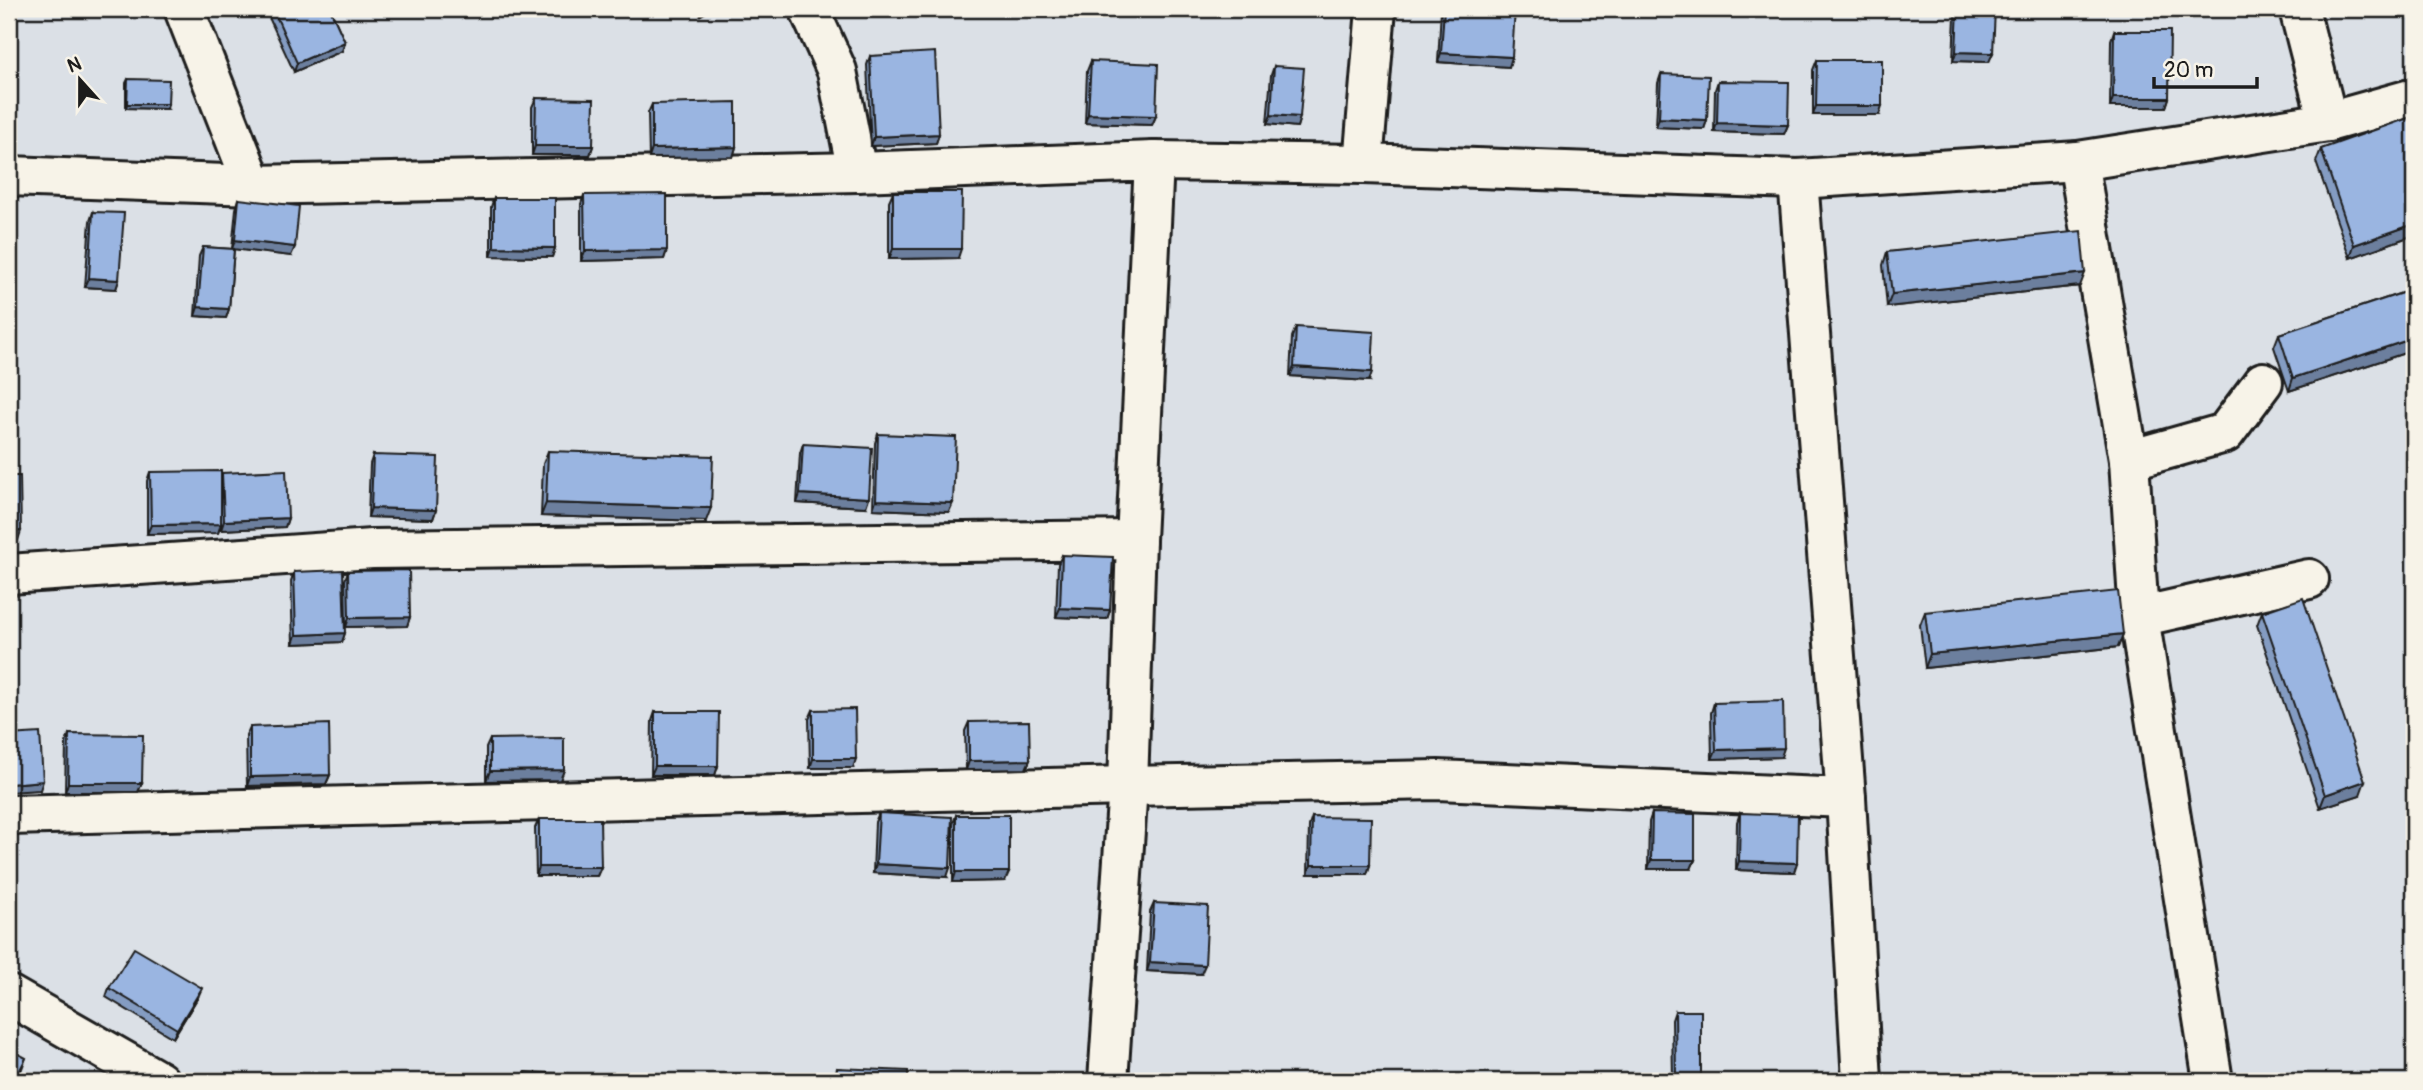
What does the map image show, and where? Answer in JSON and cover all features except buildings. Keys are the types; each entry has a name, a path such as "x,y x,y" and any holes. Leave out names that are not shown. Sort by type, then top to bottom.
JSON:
{"street":[{"path":"184,9 253,185"},
{"path":"809,9 837,71 857,172"},
{"path":"1363,164 1376,9"},
{"path":"2299,9 2328,122"},
{"path":"9,176 253,185 857,172 1153,161 1363,164 1798,179 2078,161 2328,122 2414,98"},
{"path":"1108,1081 1128,786 1153,161"},
{"path":"2078,161 2129,460 2139,617 2213,1081"},
{"path":"1798,179 1846,798 1862,1081"},
{"path":"2129,460 2225,433 2263,382"},
{"path":"9,574 372,549 1136,540"},
{"path":"2139,617 2309,579"},
{"path":"9,815 1438,780 1846,798"},
{"path":"9,995 159,1081"}]}
